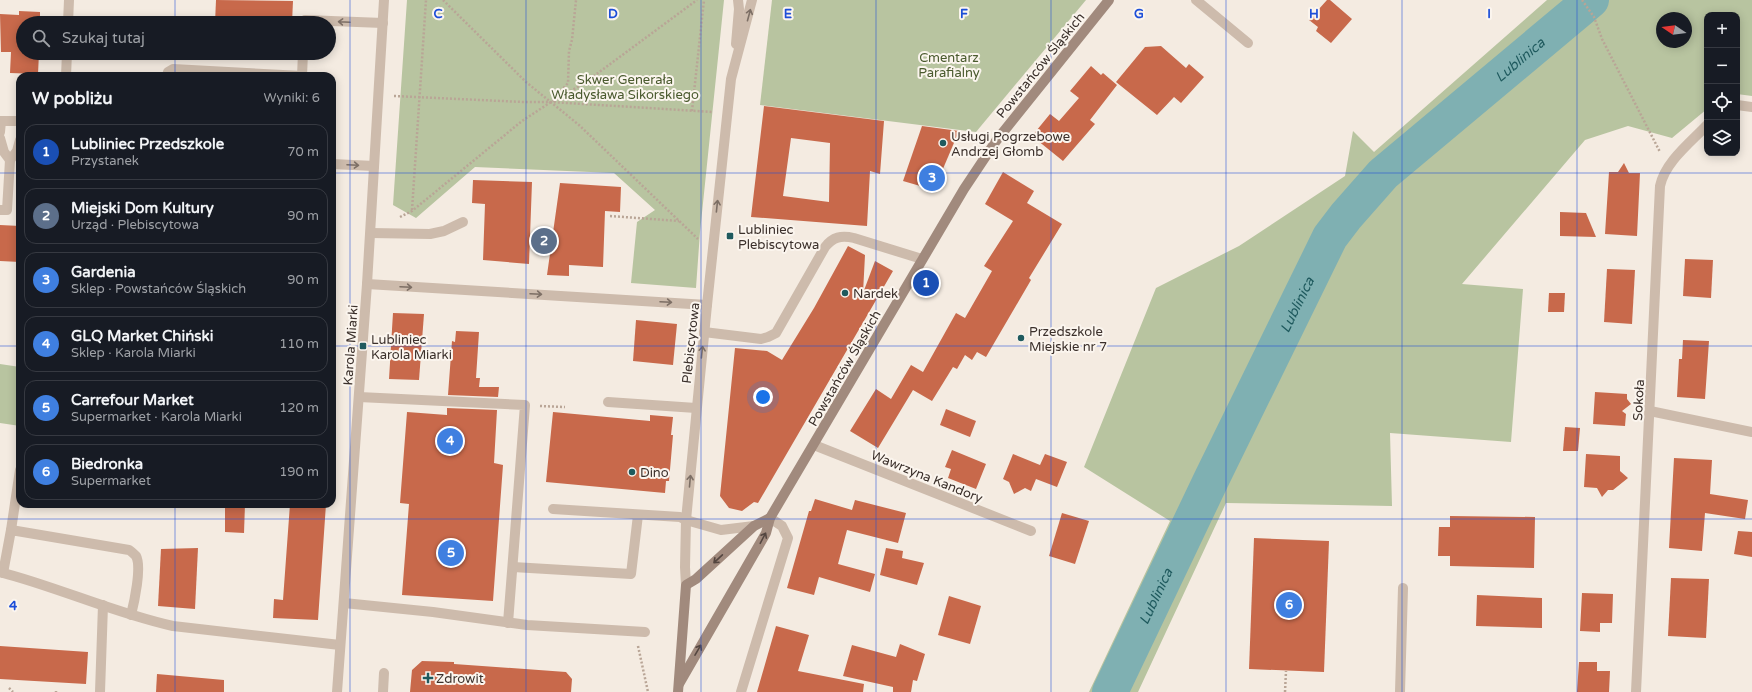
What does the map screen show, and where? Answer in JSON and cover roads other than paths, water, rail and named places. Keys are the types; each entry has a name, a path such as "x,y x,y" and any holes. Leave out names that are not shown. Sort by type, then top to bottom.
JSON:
{"main road":[{"name":"Powstańców Śląskich","path":"678,688 766,533 770,518 964,189 991,148 1109,0"},
{"path":"686,585 696,579 754,526 770,518"},
{"name":"Plebiscytowa","path":"678,688 686,585"}],"street":[{"path":"68,16 69,0"},
{"name":"Karola Miarki","path":"337,692 371,233 384,0"},
{"path":"731,79 738,23 738,0"},
{"name":"Plebiscytowa","path":"686,585 686,520 696,408 731,79 752,0"},
{"path":"1196,0 1248,42"},
{"path":"336,21 383,23"},
{"path":"66,72 67,60"},
{"path":"302,72 303,60"},
{"path":"168,72 173,69 228,72"},
{"path":"1740,105 1752,107"},
{"path":"0,132 1,120 16,121"},
{"name":"Sokoła","path":"1636,692 1660,186 1662,176 1668,167 1704,128"},
{"path":"0,138 4,152 10,160"},
{"path":"0,210 7,210 10,160 16,152"},
{"path":"336,164 374,166"},
{"path":"371,233 430,234 444,231 463,222"},
{"path":"704,332 761,339 768,338 776,333 825,247 830,241 837,237 845,236 854,238 922,259"},
{"path":"367,284 707,305"},
{"path":"359,397 525,405 508,623"},
{"path":"608,402 696,408"},
{"path":"1650,412 1752,432"},
{"name":"Wawrzyna Kandory","path":"814,445 1031,531"},
{"path":"16,497 2,573 131,615 173,626 340,645"},
{"path":"553,509 680,517 705,527 721,530 754,526"},
{"path":"513,567 631,574 638,514"},
{"path":"741,692 788,538 782,526 770,518"},
{"path":"11,530 129,550 136,556 138,567 131,615"},
{"path":"1400,692 1403,588"},
{"path":"344,603 433,612 508,623 639,632"},
{"path":"100,692 103,605"},
{"path":"383,692 384,673"}],"waterway":[{"name":"Lublinica","path":"1110,692 1211,480 1330,237 1346,216 1383,174 1591,0"}],"place":[{"name":"Usługi Pogrzebowe Andrzej Głomb","path":"943,143"},
{"name":"Gardenia","path":"932,178"},
{"name":"Lubliniec Plebiscytowa","path":"730,236"},
{"name":"Miejski Dom Kultury","path":"544,241"},
{"name":"Lubliniec Przedszkole","path":"926,283"},
{"name":"Nardek","path":"845,293"},
{"name":"Przedszkole Miejskie nr 7","path":"1021,338"},
{"name":"Lubliniec Karola Miarki","path":"363,346"},
{"name":"GLQ Market Chiński","path":"450,441"},
{"name":"Dino","path":"632,472"},
{"name":"Carrefour Market","path":"451,553"},
{"name":"Biedronka","path":"1289,605"},
{"name":"Zdrowit","path":"428,678"}],"park label":[{"name":"Cmentarz Parafialny","path":"949,64"},
{"name":"Skwer Generała Władysława Sikorskiego","path":"625,86"}]}
